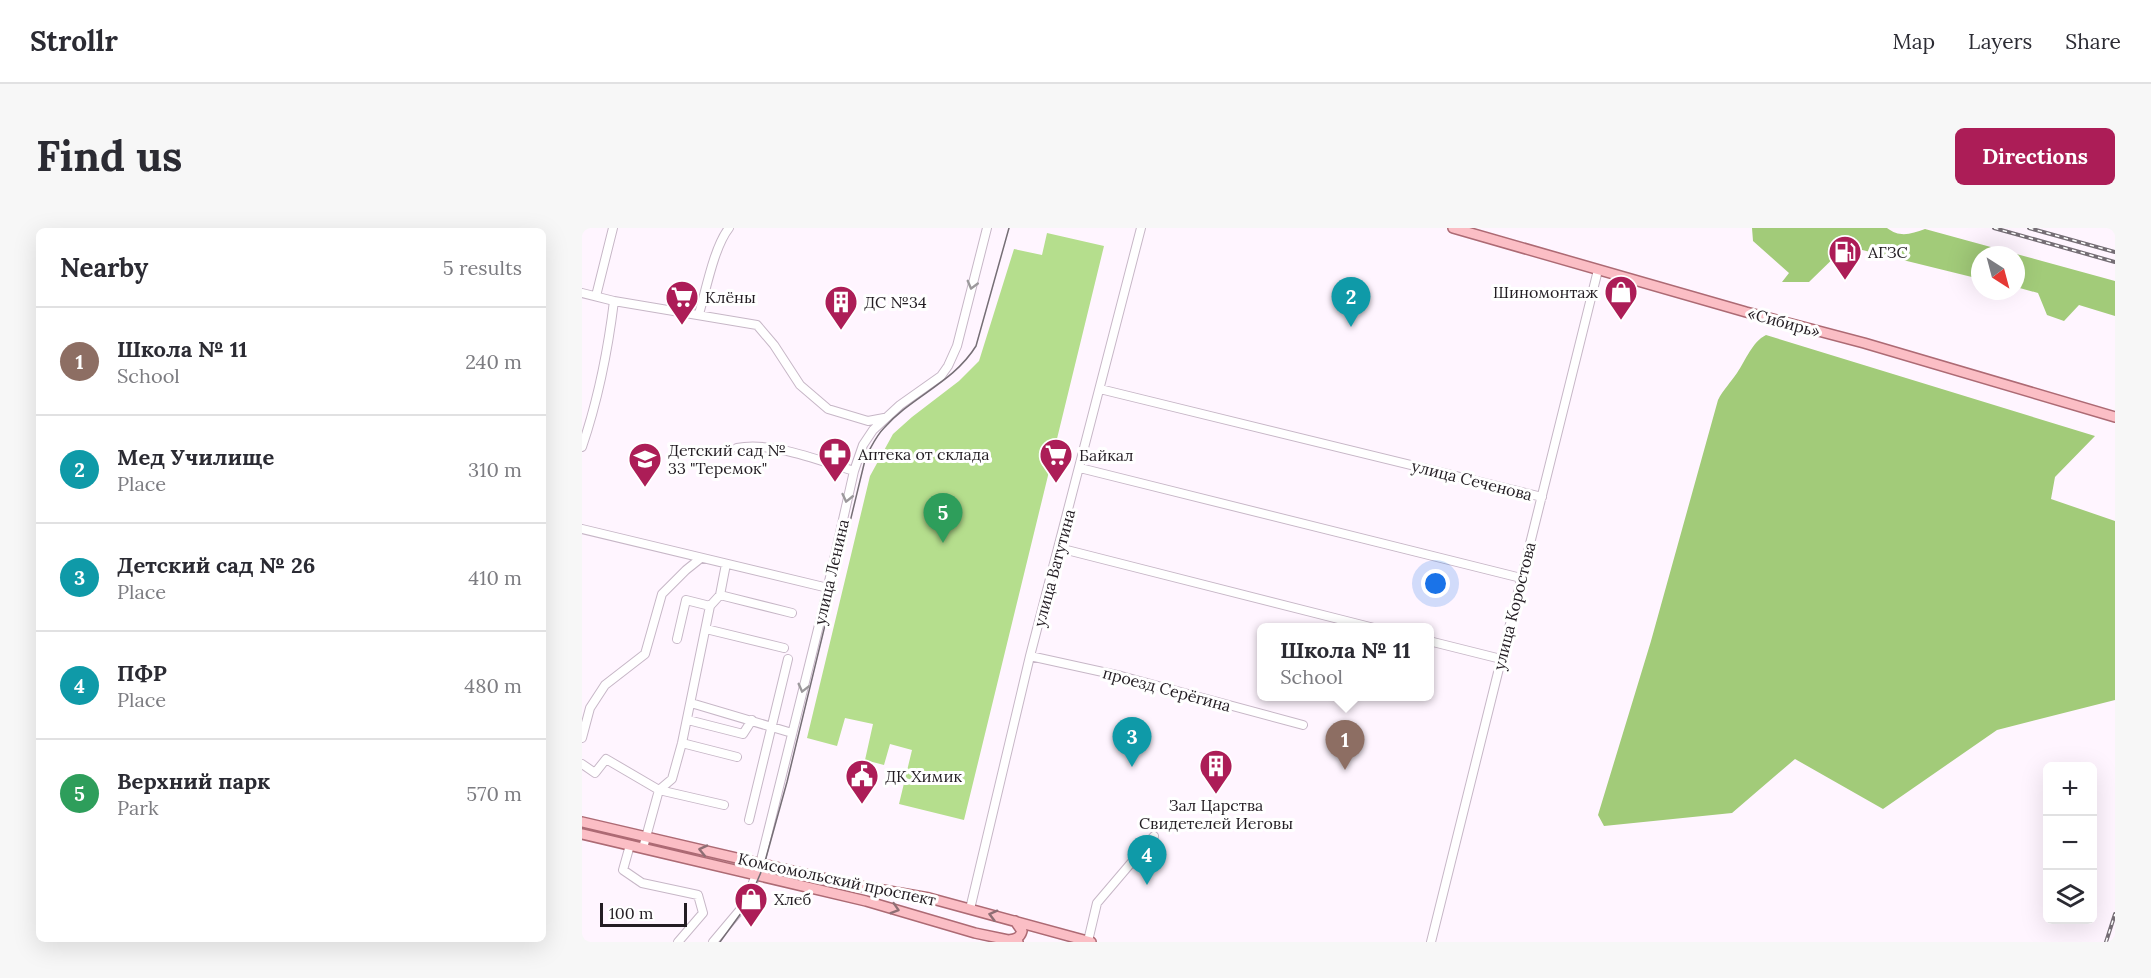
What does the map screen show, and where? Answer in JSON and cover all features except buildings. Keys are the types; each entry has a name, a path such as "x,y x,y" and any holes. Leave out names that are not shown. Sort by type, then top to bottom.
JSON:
{"main road":[{"name":"«Сибирь»","path":"1453,228 2115,417"},
{"name":"Комсомольский проспект","path":"582,822 867,888 929,898 1089,941"},
{"name":"Комсомольский проспект","path":"582,834 866,901 925,918 974,937 1013,941"},
{"path":"925,918 919,909 921,904 929,898"},
{"path":"1013,941 1021,936 1022,931 1015,921"}],"street":[{"path":"596,296 613,228"},
{"path":"699,314 724,234 729,228"},
{"name":"улица Ленина","path":"713,942 745,904 757,876 828,588 854,471 863,445 885,418 941,376 948,366 957,346 987,228"},
{"name":"улица Ватутина","path":"970,909 1030,656 1141,228"},
{"name":"улица Коростова","path":"1431,942 1598,270"},
{"path":"582,293 614,301 757,325 774,345 800,385 828,409 868,421 885,418"},
{"path":"582,447 590,424 614,301"},
{"name":"улица Сеченова","path":"1100,389 1542,497"},
{"path":"737,448 750,446 795,454 854,471"},
{"path":"1080,468 1521,578"},
{"path":"582,529 828,588"},
{"path":"1059,548 1358,623"},
{"path":"582,738 590,708 605,685 645,654 662,594 701,558"},
{"path":"643,848 659,790 672,779 692,703 710,606 720,595 724,564"},
{"path":"720,595 792,613"},
{"path":"677,639 686,600 710,606"},
{"path":"706,629 784,648"},
{"path":"1434,642 1501,659"},
{"name":"проезд Серёгина","path":"1030,656 1120,676 1303,726"},
{"path":"749,820 788,658"},
{"path":"692,703 792,733"},
{"path":"688,720 743,734 752,720"},
{"path":"682,743 737,757"},
{"path":"582,764 596,773 606,759 659,790 724,805"},
{"path":"1089,941 1097,903 1154,836"},
{"path":"630,845 623,870 642,883 698,895 703,913 678,942"}],"green space":[{"path":"1752,228 1887,228 1896,233 1906,234 1925,229 1987,246 1971,246 1971,277 1846,246 1809,282 1782,282 1789,273 1753,241"},
{"path":"1047,233 1104,246 964,820 899,804 912,750 890,744 884,765 865,760 873,724 845,718 837,746 807,738 870,476 893,434 959,381 979,361 1014,249 1042,255"},
{"path":"2025,256 2115,281 2115,316 2079,305 2064,321 2047,315 2038,293 2025,289"},
{"path":"1766,335 2095,436 2055,477 2051,499 2115,521 2115,700 1997,730 1883,809 1795,759 1732,813 1604,826 1598,815 1651,641 1718,400 1753,347"}],"tram line":[{"path":"720,942 747,905 764,865 787,782 866,456 879,434 895,417 956,370 976,346 1009,228"}],"railway":[{"path":"1994,228 2115,262"},
{"path":"2029,228 2115,252"},
{"path":"2106,942 2115,914"}],"place":[{"name":"АГЗС","path":"1845,281"},
{"name":"Шиномонтаж","path":"1621,321"},
{"name":"Клёны","path":"682,326"},
{"name":"Мед Училище","path":"1351,327"},
{"name":"ДС №34","path":"841,331"},
{"name":"Аптека от склада","path":"835,483"},
{"name":"Байкал","path":"1056,484"},
{"name":"Детский сад № 33 \"Теремок\"","path":"645,488"},
{"name":"Верхний парк","path":"943,543"},
{"name":"Детский сад № 26","path":"1132,767"},
{"name":"Школа № 11","path":"1345,770"},
{"name":"Зал Царства Свидетелей Иеговы","path":"1216,795"},
{"name":"ДК Химик","path":"862,805"},
{"name":"ПФР","path":"1147,885"},
{"name":"Хлеб","path":"751,928"}]}
